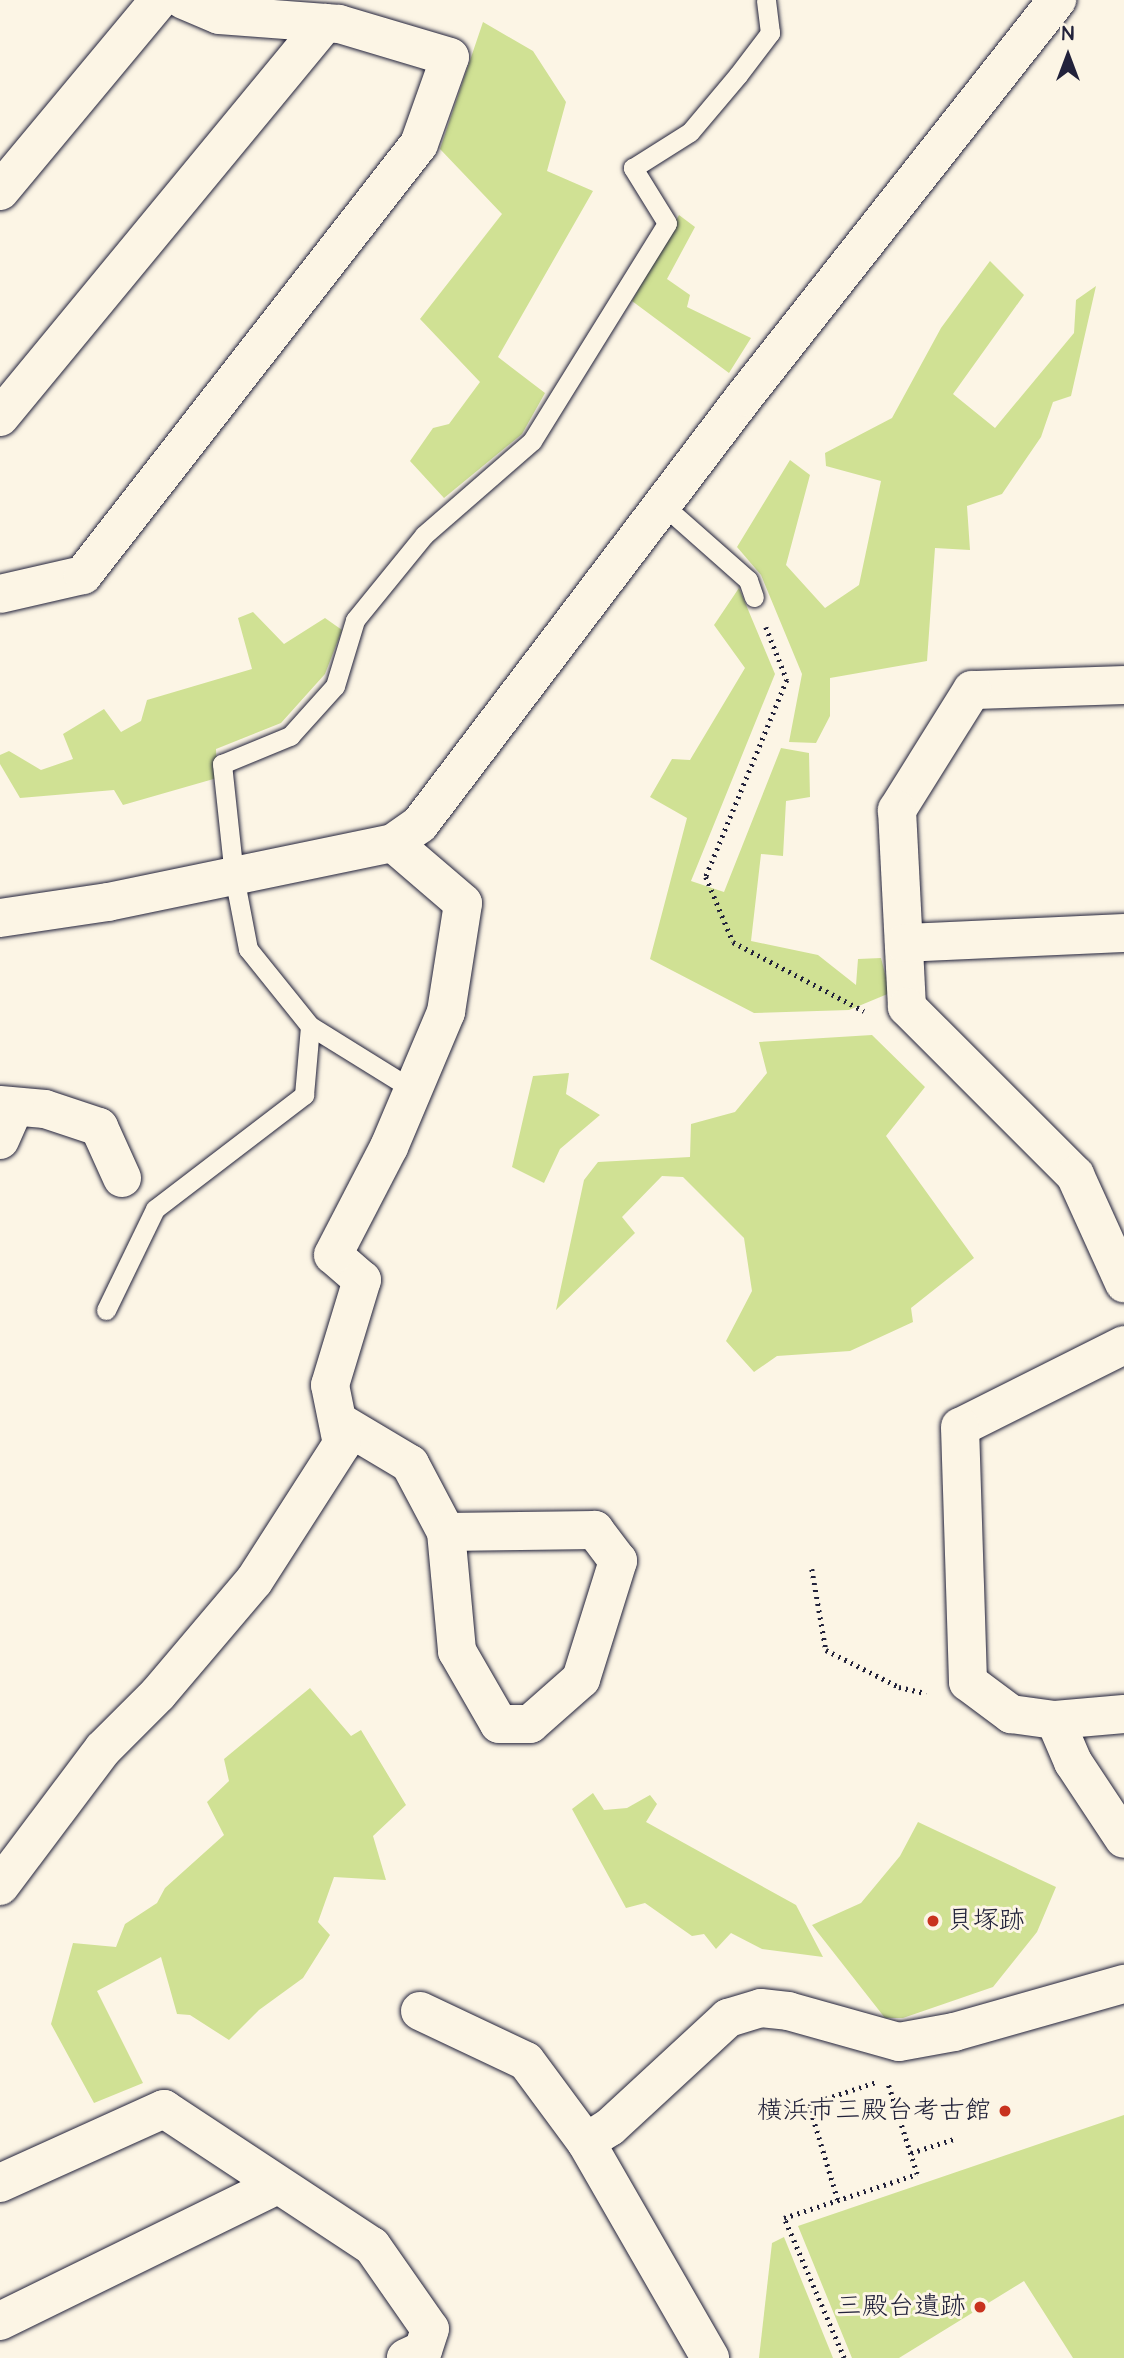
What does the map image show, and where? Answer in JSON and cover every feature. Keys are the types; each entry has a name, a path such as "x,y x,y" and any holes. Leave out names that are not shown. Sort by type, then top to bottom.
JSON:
{"street":[{"path":"0,191 159,0"},
{"path":"0,594 83,575 419,144 450,57 325,23 219,15 183,0"},
{"path":"0,918 108,902 393,843 420,824 662,504 1056,0"},
{"path":"0,416 325,23"},
{"path":"1124,685 972,690 897,810 907,1006 1075,1175 1124,1283"},
{"path":"0,1886 103,1749 158,1694 254,1581 342,1444 330,1385 362,1280 333,1255 415,1091 446,1012 463,903 393,843"},
{"path":"904,943 1124,933"},
{"path":"5,1117 45,1109 99,1127 122,1178"},
{"path":"1124,1345 960,1427 968,1682 1011,1714 1055,1720 1124,1714"},
{"path":"338,1421 410,1464 446,1532 457,1651 499,1724 530,1724 581,1679 618,1561 595,1530 446,1532"},
{"path":"1055,1720 1073,1762 1124,1839"},
{"path":"586,2141 610,2127 728,2018 761,2008 788,2011 899,2042 954,2032 1124,1984"},
{"path":"420,2011 526,2061 586,2141 710,2358"},
{"path":"0,2183 164,2109 372,2246 430,2329 423,2350 406,2358"},
{"path":"0,2321 278,2185"}],"lane":[{"path":"415,1091 310,1026 248,949 234,876 222,764 290,736 335,686 355,620 424,535 532,441 667,223 633,168 690,132 738,75 770,33 766,0"},
{"path":"662,504 748,580 754,597"},
{"path":"106,1310 155,1209 304,1095 310,1026"}],"path":[{"path":"754,597 787,680 706,877 733,942 871,1015 907,1006"},
{"path":"812,1569 826,1650 899,1687 965,1703 985,1695"},
{"path":"786,2112 887,2078 917,2174 784,2218 844,2358"},
{"path":"809,2104 838,2200"},
{"path":"911,2153 957,2138"}],"green space":[{"path":"483,22 533,51 566,102 547,171 593,191 498,357 545,393 522,434 444,498 410,461 433,428 449,424 480,382 420,319 502,214 440,149"},
{"path":"679,215 695,227 667,279 690,295 687,307 751,338 729,373 632,301"},
{"path":"990,261 1024,295 953,394 995,428 1074,333 1076,300 1096,286 1071,396 1053,402 1041,437 1002,494 967,506 970,550 935,548 927,661 830,678 830,716 816,743 789,742 802,674 761,575 737,547 790,460 810,475 786,565 825,608 859,585 881,481 826,466 825,453 892,418 941,328"},
{"path":"739,588 775,674 691,881 724,892 781,748 809,753 810,797 786,801 783,856 761,854 751,941 818,955 856,985 858,959 881,958 890,993 849,1010 754,1013 650,959 687,818 650,797 672,759 690,760 745,668 714,625"},
{"path":"253,612 284,644 325,618 342,630 325,674 281,723 216,749 217,778 123,805 114,790 20,798 0,764 0,755 9,751 41,770 73,759 63,734 104,709 121,732 141,721 147,700 252,669 238,618"},
{"path":"872,1035 925,1087 886,1136 974,1258 911,1308 913,1322 850,1351 777,1356 754,1372 726,1341 752,1291 744,1238 683,1177 662,1176 622,1217 635,1233 556,1310 584,1180 598,1162 690,1157 691,1124 735,1112 767,1073 759,1042"},
{"path":"569,1073 566,1094 600,1115 560,1149 544,1183 512,1167 533,1076"},
{"path":"310,1688 351,1736 361,1730 406,1805 373,1836 386,1880 334,1877 318,1922 330,1935 303,1978 259,2010 229,2040 190,2015 177,2014 161,1957 97,1991 143,2083 94,2103 51,2024 73,1943 116,1947 125,1924 157,1903 165,1888 224,1835 207,1802 229,1781 224,1759"},
{"path":"593,1793 604,1810 627,1808 650,1795 657,1804 646,1822 796,1905 823,1957 762,1949 731,1933 716,1949 704,1934 692,1936 645,1903 626,1908 572,1809"},
{"name":"貝塚跡","path":"918,1822 1056,1887 1037,1932 993,1987 903,2018 885,2018 812,1925 861,1903 900,1856"},
{"path":"1124,2115 1124,2358 1073,2358 1024,2281 899,2358 852,2358 798,2226"},
{"path":"784,2237 833,2358 759,2358 772,2243"}],"place":[{"name":"貝塚跡","path":"933,1921"},
{"name":"横浜市三殿台考古館","path":"1005,2111"},
{"name":"三殿台遺跡","path":"980,2307"}]}
